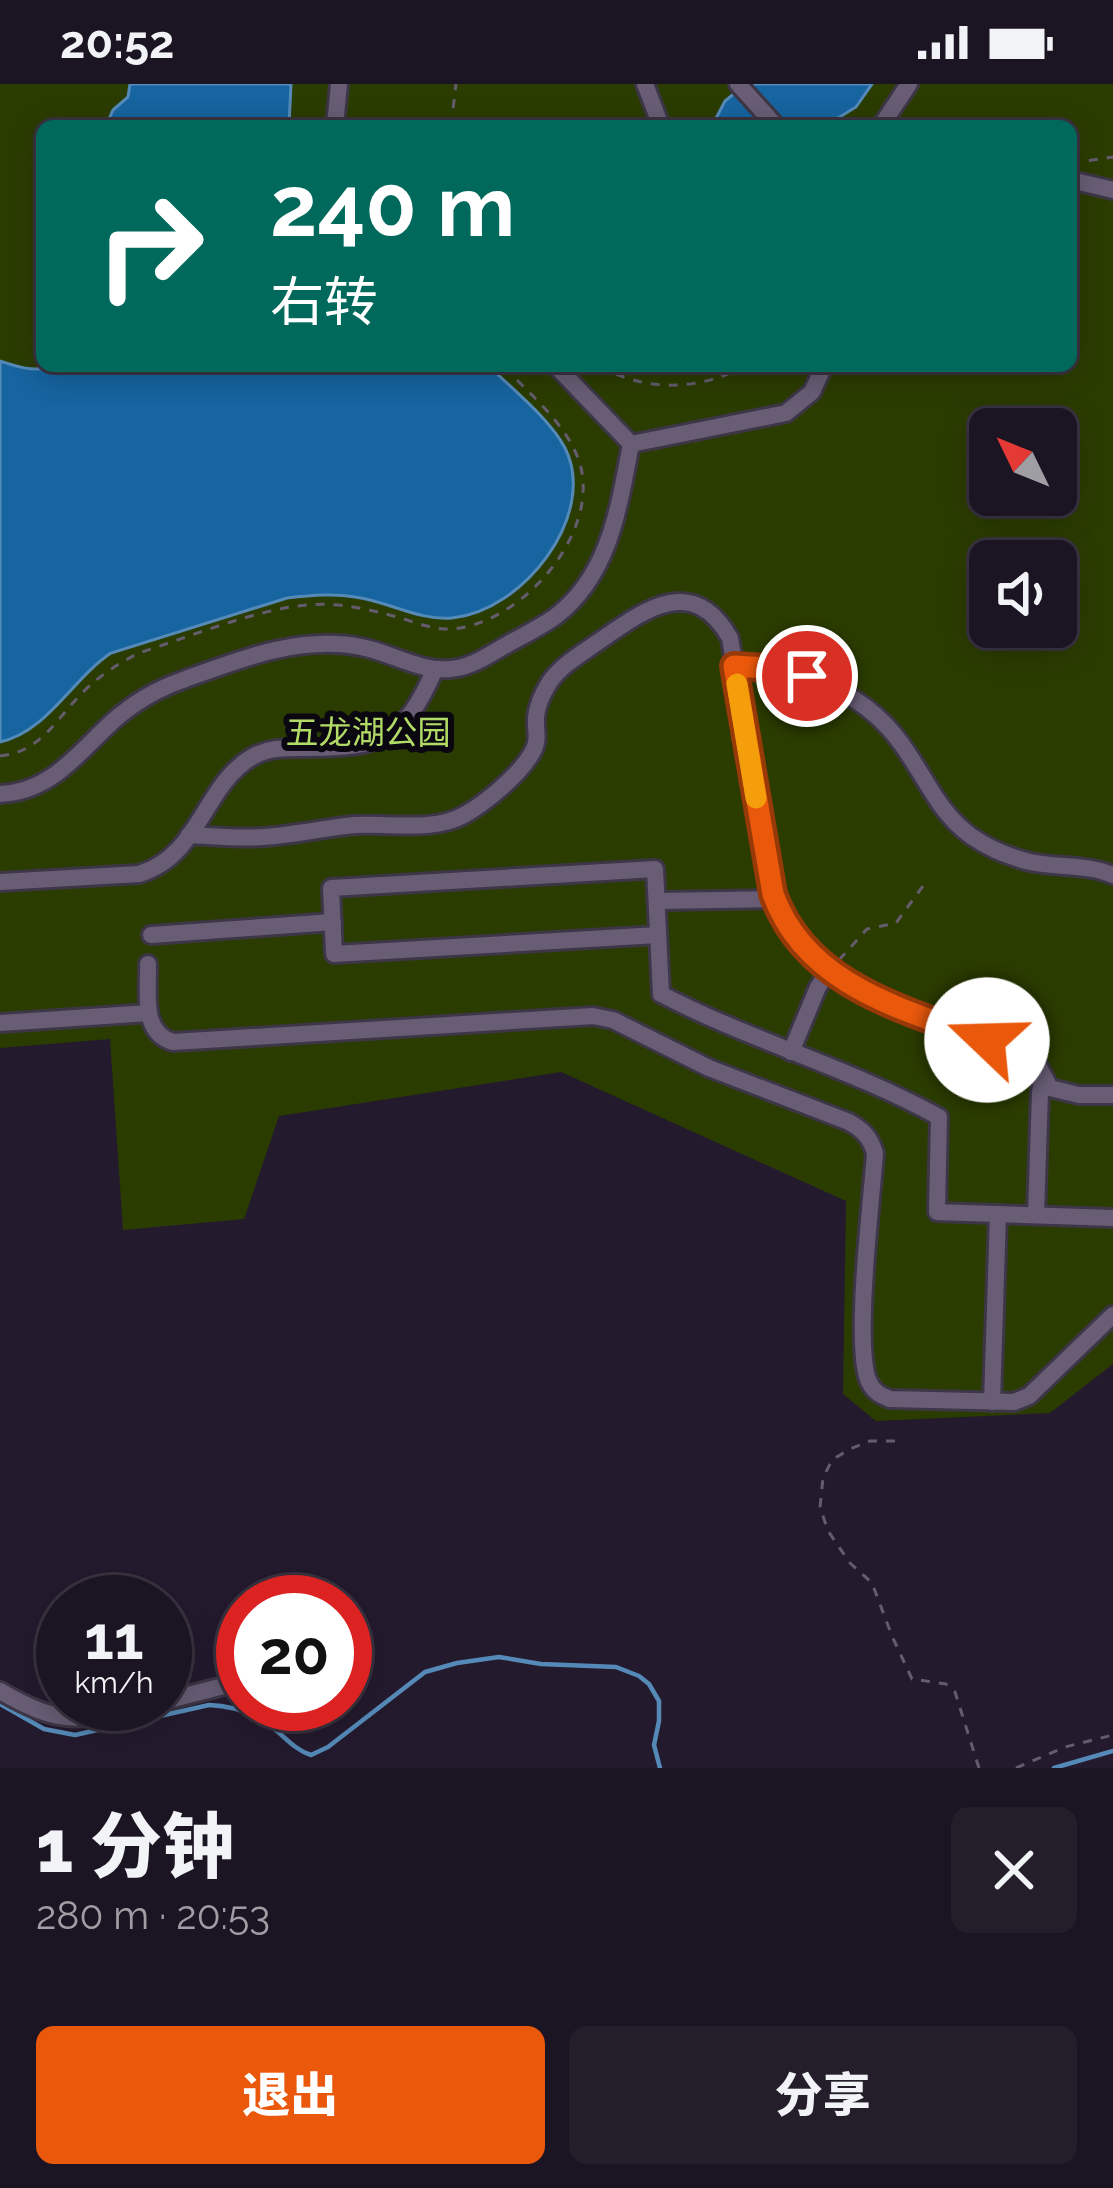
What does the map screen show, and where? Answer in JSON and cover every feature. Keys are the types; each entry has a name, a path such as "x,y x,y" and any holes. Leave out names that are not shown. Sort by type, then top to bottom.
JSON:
{"street":[{"path":"336,120 339,84"},
{"path":"645,84 659,120"},
{"path":"738,84 771,120"},
{"path":"885,120 909,84"},
{"path":"1077,181 1113,190"},
{"path":"562,372 631,444"},
{"path":"631,444 786,412 812,392 821,372"},
{"path":"0,794 32,789 55,776 112,722 151,694 263,652 315,644 347,645 451,669 469,665 546,623 581,592 602,558 617,515 631,444"},
{"path":"189,835 261,837 461,818 488,798 535,749 536,715 551,680 567,664 658,603 696,606 712,613 730,638 775,899 792,932 830,970 866,994 1028,1056 1050,1088 1079,1095 1113,1095"},
{"path":"734,666 807,676 861,703 909,753 949,818 973,838 1033,863 1076,865 1113,875"},
{"path":"0,883 139,874 160,868 236,771 252,758 279,748 352,748 383,738 407,719 435,669"},
{"path":"658,935 334,954 331,888 655,868 661,994 715,1022 898,1094 939,1117 937,1212 1113,1217"},
{"path":"657,901 775,899"},
{"path":"151,935 332,922"},
{"path":"148,964 152,1029 172,1042 593,1016 613,1020 709,1068 863,1130 875,1153 864,1364 876,1393 890,1399 1014,1402 1029,1396 1113,1315"},
{"path":"791,1052 830,970"},
{"path":"0,1023 149,1013"},
{"path":"1036,1215 1043,1078"},
{"path":"992,1402 998,1214"},
{"path":"0,1691 36,1711"}],"path":[{"path":"452,120 455,84"},
{"path":"1077,160 1113,157"},
{"path":"0,756 38,743 103,675 161,646 307,605 354,607 431,627 461,628 503,610 531,590 570,543 583,476 565,434 508,372"},
{"path":"613,372 636,382 669,386 732,372"},
{"path":"830,970 867,929 896,923 923,886"},
{"path":"895,1441 870,1441 832,1460 823,1478 820,1508 828,1531 850,1563 872,1583 913,1679 946,1684 955,1692 979,1768"},
{"path":"1016,1768 1065,1747 1113,1735"}],"green space":[{"name":"五龙湖公园","path":"0,84 1113,84 1113,1364 1050,1413 876,1421 843,1394 846,1201 561,1072 279,1116 244,1219 123,1230 110,1039 0,1048"}],"water":[{"path":"130,84 291,84 289,120 109,120 128,97"},
{"path":"746,84 872,84 856,107 835,120 715,120 725,101"},
{"path":"0,361 36,372 495,372 540,415 565,448 573,474 572,502 563,530 527,579 478,612 441,618 352,596 287,598 111,653 32,728 0,742"}],"waterway":[{"path":"0,1704 44,1729 75,1735 209,1705 226,1707 258,1717 311,1755 425,1672 499,1657 616,1667 639,1676 659,1701 654,1745 660,1768"},
{"path":"1054,1768 1113,1751"}],"slow traffic":[{"path":"737,684 756,798"}],"route":[{"path":"807,676 734,666 773,894 781,914 820,963 842,980 866,994 987,1040"}]}
